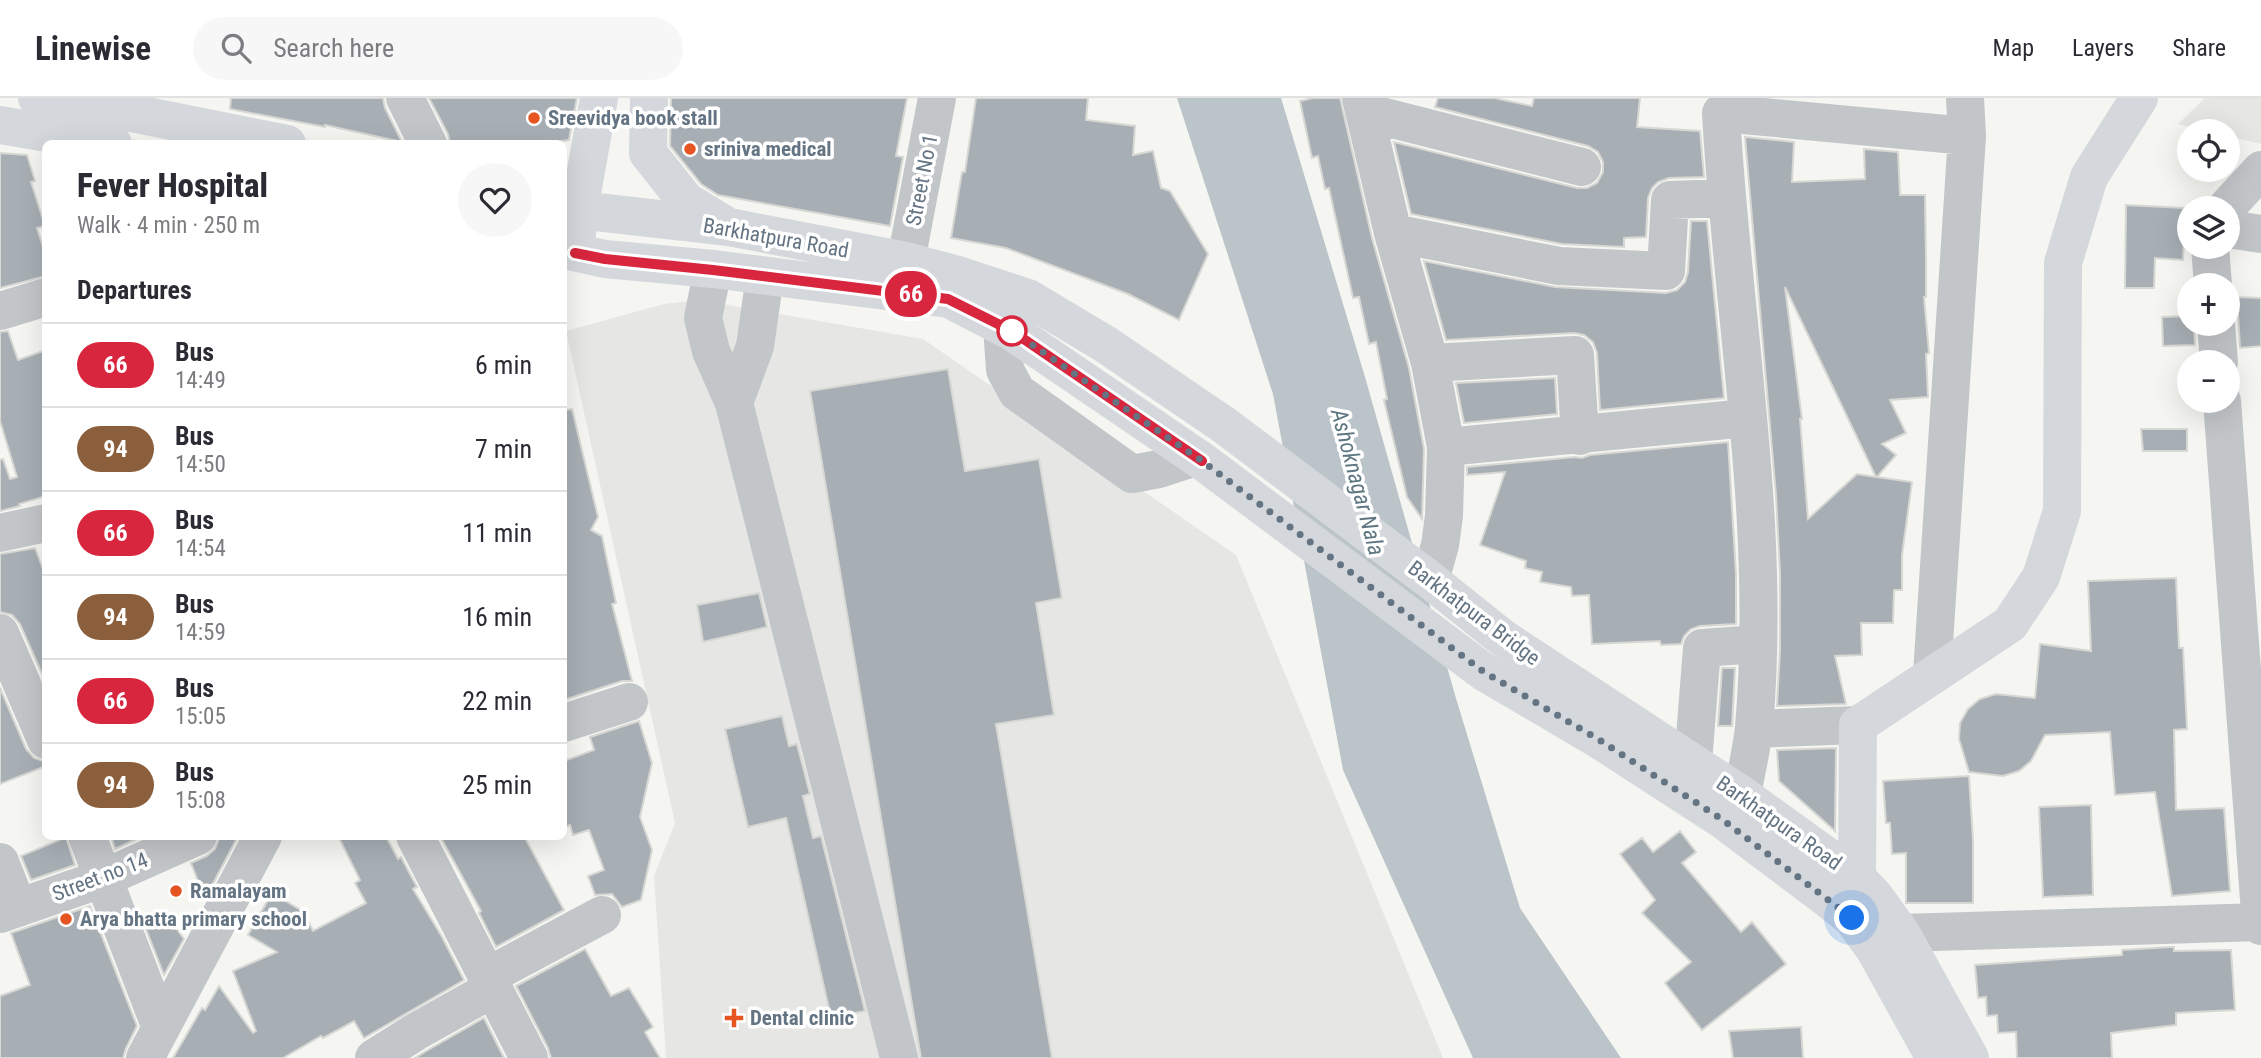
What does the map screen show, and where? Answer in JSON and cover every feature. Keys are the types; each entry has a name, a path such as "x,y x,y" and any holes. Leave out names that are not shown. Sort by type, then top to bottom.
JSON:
{"main road":[{"path":"37,98 125,118 262,140"},
{"path":"567,259 571,208 599,98"},
{"path":"649,98 648,153 686,201 729,228"},
{"path":"1857,878 1858,725 2010,624 2040,577 2062,511 2063,263 2090,177 2139,98"},
{"path":"0,125 125,118"},
{"name":"Barkhatpura Road","path":"571,208 729,228 906,261 1028,298 1105,344 1224,425"},
{"name":"Barkhatpura Road","path":"567,259 605,259 713,270 948,299 1002,326 1199,459"},
{"name":"Barkhatpura Bridge","path":"1224,425 1504,639 1546,687"},
{"name":"Barkhatpura Bridge","path":"1199,459 1484,672 1546,687"},
{"path":"1484,672 1504,639"},
{"name":"Barkhatpura Road","path":"1546,687 1693,763 1742,794 1857,878 1875,897 1901,933 1970,1058"},
{"name":"Barkhatpura Road","path":"1546,687 1598,739 1723,820 1852,918 1875,950 1935,1058"}],"street":[{"path":"405,98 426,140"},
{"name":"Street No 1","path":"906,261 937,98"},
{"path":"1932,674 1967,136 1965,98"},
{"path":"1430,580 1440,545 1444,516 1446,447 1430,363 1393,233 1363,105 1582,167"},
{"path":"1742,794 1754,729 1758,554 1726,198 1721,113 1967,136"},
{"path":"2237,196 2261,170"},
{"path":"1393,233 1559,266 1666,271 1670,200 1726,198"},
{"path":"2240,231 2261,234"},
{"path":"713,270 703,318 711,351 734,402 899,1058"},
{"path":"734,402 755,346 765,276"},
{"path":"0,311 42,298"},
{"path":"1002,326 1005,370 1017,392 1132,474 1199,459"},
{"path":"1430,363 1576,355 1580,436"},
{"path":"1901,933 2261,924 2260,874 2223,413"},
{"path":"1446,447 1747,418"},
{"path":"0,533 42,524"},
{"path":"0,633 42,731"},
{"path":"1693,763 1702,648 1758,644"},
{"path":"567,722 629,702"},
{"path":"1754,729 1858,725"},
{"path":"89,840 104,878 153,1043"},
{"name":"Street no 14","path":"9,911 104,878 189,840"},
{"path":"153,1043 261,840"},
{"path":"417,840 529,1058"},
{"path":"0,862 9,911"},
{"path":"374,1058 424,1044 489,983 602,915"}],"shaded area":[{"path":"2205,98 2261,98 2261,144 2240,139 2240,119 2183,119"},
{"path":"699,300 923,339 1236,555 1443,1058 666,1058 654,876 675,823 567,336 567,331 664,304"}],"water":[{"name":"Ashoknagar Nala","path":"1177,98 1281,98 1520,908 1621,1058 1473,1058 1343,770 1273,394"}],"building":[{"path":"231,98 383,98 385,108 401,140 393,140 230,109"},
{"path":"429,98 577,98 569,140 449,140"},
{"path":"671,98 907,98 896,156 903,157 890,226 718,195 701,184 670,146"},
{"path":"976,98 1088,98 1086,120 1135,126 1133,155 1153,151 1161,188 1170,191 1208,254 1179,320 1128,294 1006,248 951,238 962,172 965,172"},
{"path":"1340,98 1372,238 1409,368 1424,449 1422,519 1407,497 1384,400 1387,399 1376,342 1369,344 1359,297 1353,298 1329,188 1325,189 1318,156 1312,158 1300,101"},
{"path":"1438,98 1494,98 1532,106 1534,98 1640,98 1637,127 1700,131 1704,177 1669,178 1658,182 1648,198 1646,237 1624,238 1624,247 1562,244 1411,214 1394,142 1577,188 1587,188 1597,183 1603,172 1603,162 1598,152 1588,146 1435,107"},
{"path":"1745,137 1794,142 1792,182 1865,179 1864,149 1898,152 1900,195 1925,195 1924,297 1929,353 1926,354 1928,397 1890,400 1906,433 1882,444 1896,455 1877,477 1912,482 1902,555 1902,590 1894,590 1893,623 1861,623 1862,655 1835,656 1846,704 1777,706 1780,573 1776,495","holes":["1785,287 1876,477 1857,474 1808,519 1802,419"]},
{"path":"0,153 27,155 35,181 31,182 42,217 42,227 37,228 42,244 42,277 0,288"},
{"path":"2126,205 2177,208 2177,259 2183,260 2155,258 2154,288 2125,288"},
{"path":"1691,221 1707,221 1724,398 1600,410 1597,353 1593,342 1584,335 1574,333 1446,340 1424,261 1555,287 1666,293 1677,290 1685,282"},
{"path":"2240,297 2261,298 2261,346 2240,348"},
{"path":"2177,316 2177,336 2195,336 2195,345 2163,346 2162,317"},
{"path":"8,331 18,360 42,351 42,497 0,511 0,460 3,459 10,479 17,477 0,421 0,332"},
{"path":"948,369 965,471 1039,459 1062,598 1036,603 1054,715 996,724 1052,1058 921,1058 810,391"},
{"path":"1555,378 1557,414 1464,423 1456,383"},
{"path":"572,409 598,517 591,530 602,536 616,603 612,604 632,681 622,681 567,699 567,410"},
{"path":"2141,429 2187,429 2187,451 2143,451"},
{"path":"1728,442 1736,574 1736,624 1691,629 1681,644 1661,645 1660,641 1592,644 1589,595 1572,596 1571,587 1540,582 1542,572 1525,568 1526,561 1480,545 1505,472 1467,475 1467,467"},
{"path":"35,548 42,566 42,674 20,624 12,615 0,612 0,554"},
{"path":"2176,578 2187,729 2174,730 2176,810 2224,808 2230,891 2172,896 2155,792 2115,795 2110,732 2045,735 2031,761 2019,771 2003,776 1969,772 1959,739 1960,723 1968,709 1980,699 1996,694 2035,698 2040,644 2091,651 2088,581"},
{"path":"759,593 767,627 703,642 697,605"},
{"path":"1722,668 1735,668 1732,726 1718,726"},
{"path":"0,688 26,749 34,758 42,761 42,768 0,784"},
{"path":"782,716 789,746 797,744 810,794 803,796 813,838 821,836 865,1011 831,1018 786,818 748,827 725,729"},
{"path":"639,721 652,763 640,817 652,850 641,900 622,907 612,894 595,895 588,876 604,870 589,830 573,835 570,825 567,826 567,760 594,750 590,737"},
{"path":"1836,748 1835,831 1779,781 1777,750"},
{"path":"1969,776 1973,903 1906,903 1906,853 1892,854 1890,823 1886,823 1883,781"},
{"path":"2091,805 2093,895 2043,897 2039,807"},
{"path":"1680,831 1696,852 1682,863 1741,932 1752,922 1786,964 1702,1030 1665,983 1691,962 1642,913 1655,900 1620,854 1642,838 1653,852"},
{"path":"59,840 67,840 75,865 31,880 21,856"},
{"path":"112,840 134,840 115,849"},
{"path":"218,840 236,840 205,899 191,863 215,849"},
{"path":"340,840 388,840 398,859 401,857 417,887 413,889 464,980 364,1038 354,1021 283,1058 173,1058 202,1008 205,1010 219,986 253,1033 256,1031 233,971 277,952 248,935 272,893 304,912 313,931 366,903 355,883 360,880"},
{"path":"442,840 526,840 564,910 496,947 479,913 481,911"},
{"path":"90,906 137,1026 123,1058 0,1058 0,996 30,985 11,933"},
{"path":"166,914 184,939 164,975 146,929"},
{"path":"2174,947 2174,951 2231,950 2235,1010 2176,1013 2176,1025 2111,1033 2112,1058 2017,1058 2016,1032 1998,1033 1997,1015 1987,1016 1986,997 1978,998 1975,965 2122,955 2122,950"},
{"path":"585,949 611,996 629,988 653,1027 645,1032 660,1058 551,1058 516,986"},
{"path":"484,1018 504,1058 415,1058 428,1050"},
{"path":"1801,1027 1803,1058 1733,1058 1729,1031"}],"bus line":[{"name":"66","path":"575,253 605,259 948,299 1012,331 1202,461"}],"place":[{"name":"Sreevidya book stall","path":"534,118"},
{"name":"sriniva medical","path":"690,149"},
{"name":"Ramalayam","path":"176,891"},
{"name":"Arya bhatta primary school","path":"66,919"},
{"name":"Dental clinic","path":"734,1018"}],"route":[{"path":"1012,331 1202,461 1484,672 1598,739 1723,820 1852,918"}]}
